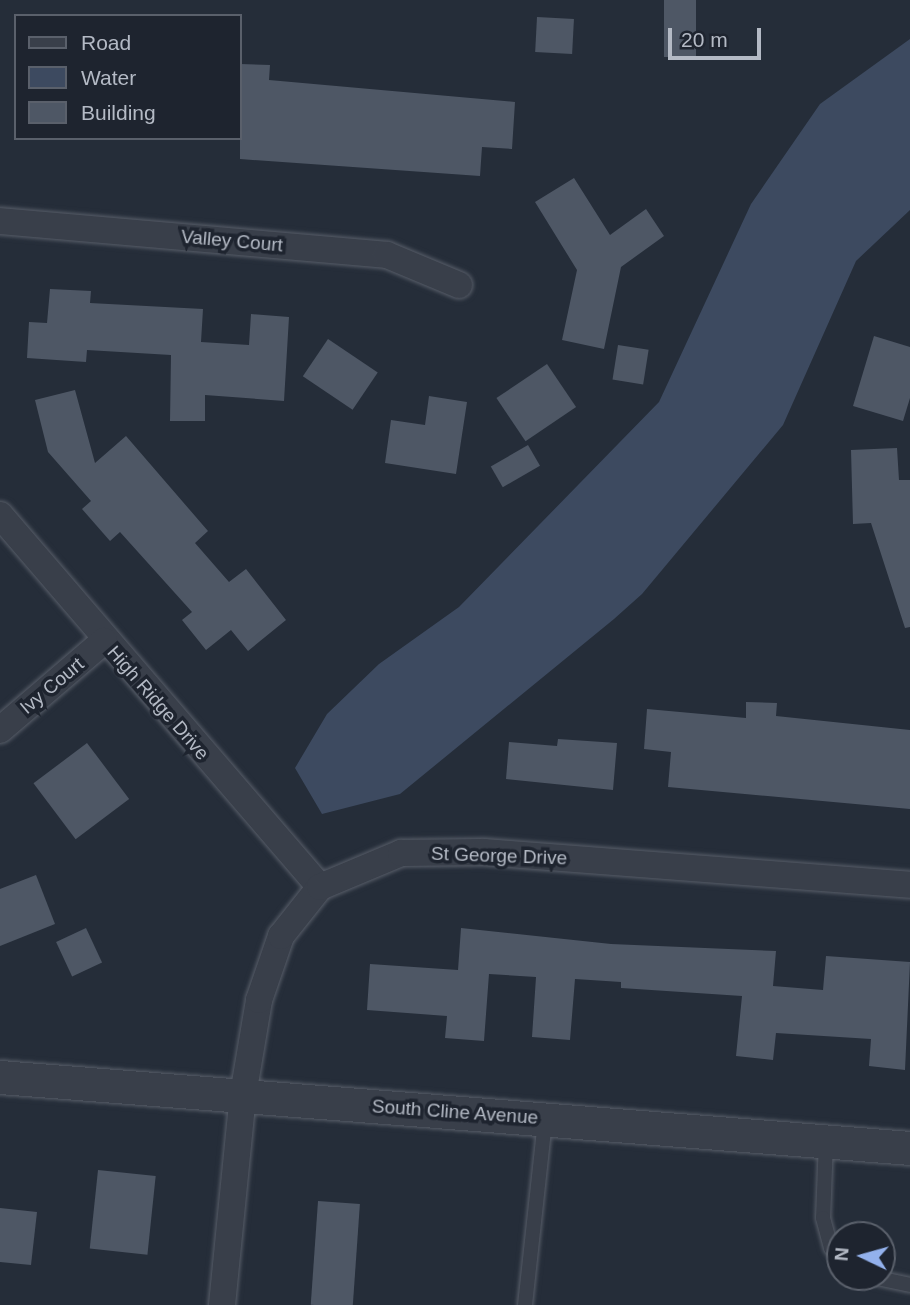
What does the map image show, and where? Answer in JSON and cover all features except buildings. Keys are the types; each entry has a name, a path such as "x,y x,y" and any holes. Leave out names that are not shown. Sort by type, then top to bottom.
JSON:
{"street":[{"name":"Valley Court","path":"0,221 387,255 459,285"},
{"name":"High Ridge Drive","path":"0,515 104,641 320,887"},
{"name":"Ivy Court","path":"0,730 104,641"},
{"name":"St George Drive","path":"222,1305 243,1096 260,1000 281,936 320,887 401,853 470,852 910,884"},
{"name":"South Cline Avenue","path":"0,1077 910,1148"}],"lane":[{"path":"525,1305 545,1118"},
{"path":"826,1141 823,1218 826,1229"}],"water":[{"path":"910,39 910,210 856,261 783,425 642,594 614,619 400,794 322,814 295,768 327,714 379,664 459,607 659,402 751,204 820,104"}]}
